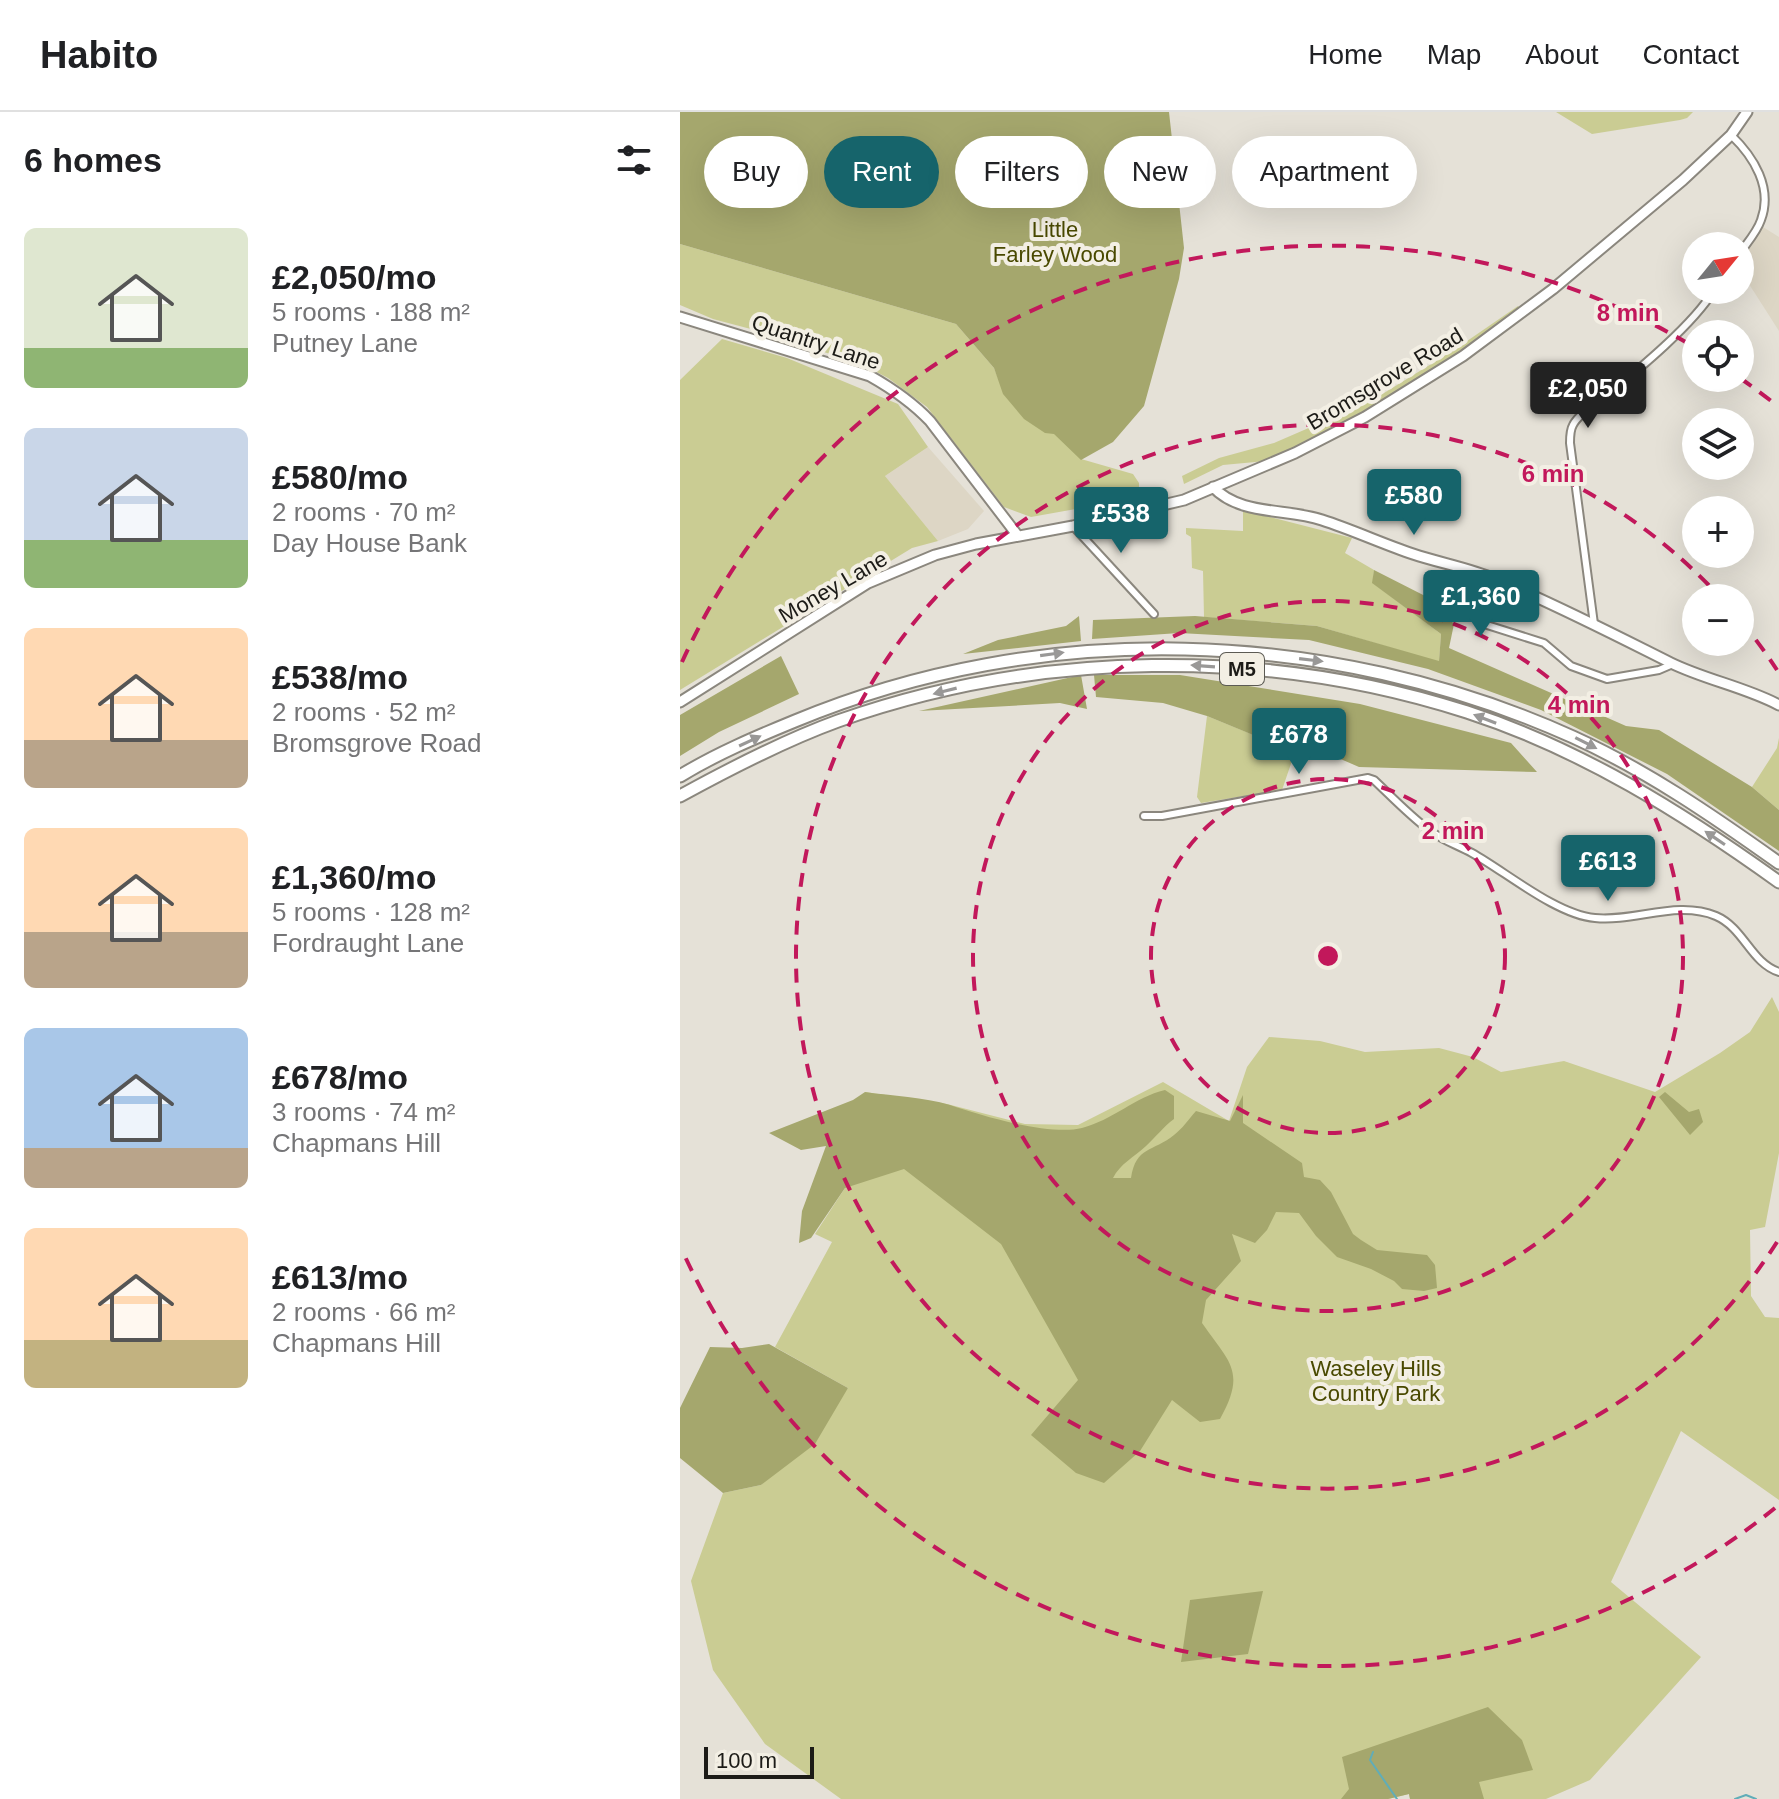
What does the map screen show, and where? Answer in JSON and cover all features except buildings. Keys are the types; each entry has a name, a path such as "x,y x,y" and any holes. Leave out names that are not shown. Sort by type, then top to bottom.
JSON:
{"highway":[{"name":"M5","path":"680,776 819,710 951,671 1023,658 1110,649 1255,653 1332,663 1400,677 1511,712 1573,737 1637,770 1779,863"},
{"name":"M5","path":"680,796 778,746 837,722 965,686 1039,673 1108,667 1175,665 1254,670 1397,692 1469,713 1536,739 1660,801 1779,882"}],"main road":[{"name":"Bromsgrove Road","path":"1018,536 1184,500 1295,453 1365,417 1463,356 1553,289 1683,180 1731,135 1747,112"},
{"name":"Quantry Lane","path":"680,317 870,376 895,390 930,421 1018,536"},
{"path":"1213,487 1220,494 1243,505 1311,516 1492,578 1673,664 1755,693 1779,705"},
{"name":"Money Lane","path":"680,702 868,583 935,555 1018,536"}],"street":[{"path":"1731,135 1746,149 1757,170 1765,198 1761,222 1754,232"},
{"path":"1594,624 1571,455 1572,426 1707,304"},
{"path":"1073,526 1154,614"},
{"path":"1492,578 1485,609 1487,625 1544,643 1571,666 1612,680 1673,664"},
{"path":"1144,816 1162,816 1368,778 1440,838 1470,852 1568,912 1594,918 1684,910 1716,916 1731,925 1765,966 1779,972"}],"shaded area":[{"path":"1763,227 1779,237 1779,331 1754,292 1754,239"},
{"path":"928,447 984,511 968,529 938,541 885,476"}],"green space":[{"name":"Little Farley Wood","path":"680,112 1169,112 1172,136 1104,136 1104,208 1180,208 1184,248 1179,279 1144,406 1113,442 1081,460 1054,434 1045,433 1024,419 1003,394 994,368 956,324 680,244"},
{"path":"1556,112 1693,112 1680,120 1592,134"},
{"path":"680,244 956,324 994,368 998,378 1081,459 1133,474 1139,483 1139,490 1126,500 1031,517 1004,507 927,407 888,378 863,365 713,319 680,305"},
{"path":"1518,306 1520,309 1460,353 1363,413 1266,461 1223,465 1184,484 1182,476 1219,458 1274,443 1371,401"},
{"path":"722,339 787,358 898,404 928,447 885,476 938,541 912,548 680,690 680,380"},
{"path":"1243,510 1352,538 1345,553 1374,570 1373,583 1441,634 1439,662 1317,626 1204,617 1203,571 1192,568 1191,537 1186,534 1186,528 1243,531"},
{"path":"1374,570 1433,600 1454,624 1449,648 1626,726 1659,730 1752,787 1779,810 1779,851 1667,774 1541,710 1428,669 1309,640 1179,633 1092,639 1093,620 1195,616 1317,626 1439,661 1441,634 1372,583"},
{"path":"1079,616 1081,641 963,654 998,640 1066,626"},
{"path":"781,656 799,694 719,732 680,756 680,715"},
{"path":"1081,675 1087,709 1060,703 919,711"},
{"path":"1094,675 1180,675 1360,704 1511,743 1537,772 1359,767 1290,737 1282,747 1207,716 1163,703 1096,697"},
{"path":"1207,716 1295,752 1282,790 1201,803 1197,797"},
{"path":"1779,738 1779,810 1752,787 1777,748"},
{"name":"Waseley Hills Country Park","path":"1772,997 1779,1012 1779,1153 1765,1227 1750,1230 1751,1296 1765,1317 1779,1318 1779,1500 1681,1431 1611,1582 1701,1657 1590,1780 1546,1799 1410,1799 1409,1794 1388,1799 841,1799 765,1744 713,1670 691,1581 723,1493 761,1485 848,1388 775,1347 832,1242 815,1234 845,1188 865,1092 947,1104 1025,1124 1078,1125 1163,1082 1229,1121 1247,1067 1269,1037 1320,1041 1365,1052 1439,1048 1473,1057 1501,1072 1564,1061 1655,1092 1750,1032"},
{"path":"1165,1090 1174,1096 1174,1119 1113,1178 1131,1178 1141,1155 1174,1135 1196,1111 1230,1121 1243,1095 1243,1123 1302,1163 1304,1177 1320,1180 1331,1192 1353,1234 1377,1250 1427,1255 1435,1265 1437,1288 1424,1291 1402,1289 1371,1269 1337,1257 1299,1213 1276,1212 1267,1230 1255,1243 1232,1234 1241,1261 1206,1300 1202,1323 1227,1358 1233,1378 1228,1403 1220,1419 1200,1422 1172,1400 1140,1451 1104,1483 1076,1473 1031,1435 1078,1380 1001,1244 904,1169 845,1188 811,1238 799,1243 802,1211 826,1146 801,1150 769,1133 853,1100 865,1092 930,1100 1016,1124 1068,1130 1104,1120"},
{"path":"1665,1092 1689,1112 1699,1109 1703,1122 1690,1135 1659,1097"},
{"path":"769,1344 848,1388 815,1444 761,1485 723,1493 680,1458 680,1408 710,1347 742,1348"},
{"path":"1263,1591 1248,1654 1181,1662 1190,1600"},
{"path":"1488,1707 1522,1740 1533,1770 1479,1782 1484,1799 1410,1799 1409,1794 1388,1799 1341,1799 1349,1789 1342,1757"}],"waterway":[{"path":"1373,1752 1370,1760 1397,1799"},
{"path":"1735,1799 1746,1795 1756,1799"}]}
